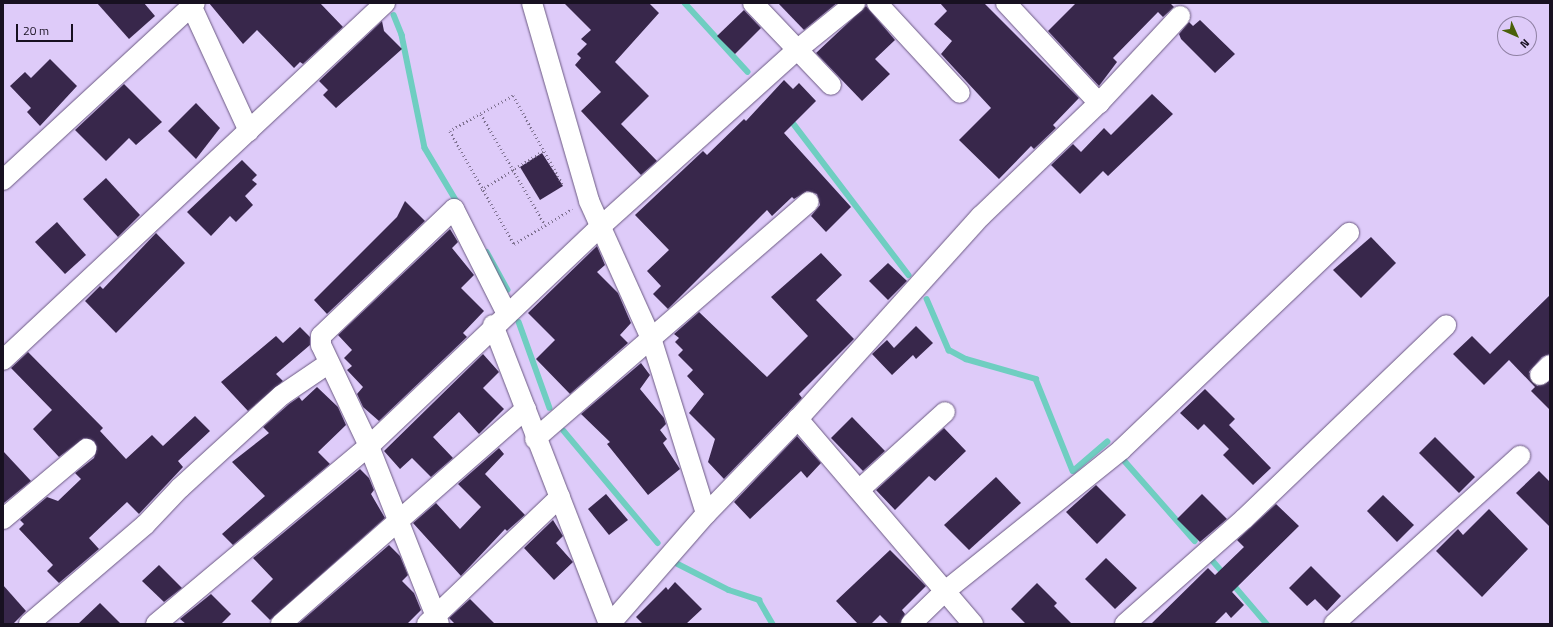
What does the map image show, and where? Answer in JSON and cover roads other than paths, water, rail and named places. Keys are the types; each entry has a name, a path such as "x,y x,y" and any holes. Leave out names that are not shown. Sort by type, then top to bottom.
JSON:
{"street":[{"path":"3,360 385,3"},
{"path":"532,3 599,228 651,338 706,514"},
{"path":"753,3 831,85"},
{"path":"156,624 370,446 500,318 797,50 855,3"},
{"path":"877,3 960,93"},
{"path":"1006,3 1099,103"},
{"path":"3,180 192,4 249,131"},
{"path":"560,497 434,621 401,522 370,446 329,363 321,336 330,324 454,209 500,318 535,439 560,497 609,624 706,514 798,419 982,216 1099,103 1180,16"},
{"path":"535,439 810,202"},
{"path":"911,624 944,592 1121,450 1349,233"},
{"path":"1125,624 1244,519 1446,325"},
{"path":"29,624 145,525 180,488 282,395 329,363"},
{"path":"282,624 401,522 526,409"},
{"path":"859,490 945,412"},
{"path":"798,419 944,592 973,624"},
{"path":"3,519 86,449"},
{"path":"1334,624 1520,456"}],"waterway":[{"path":"685,3 748,72"},
{"path":"394,15 402,35 425,148 459,205"},
{"path":"790,119 909,275"},
{"path":"487,252 508,290"},
{"path":"927,299 949,350 966,359 1036,379 1073,471 1107,442"},
{"path":"519,322 550,408"},
{"path":"564,431 658,543"},
{"path":"1123,459 1195,541"},
{"path":"1213,561 1225,575"},
{"path":"678,564 729,590 759,600 773,624"},
{"path":"1232,583 1267,624"}]}
